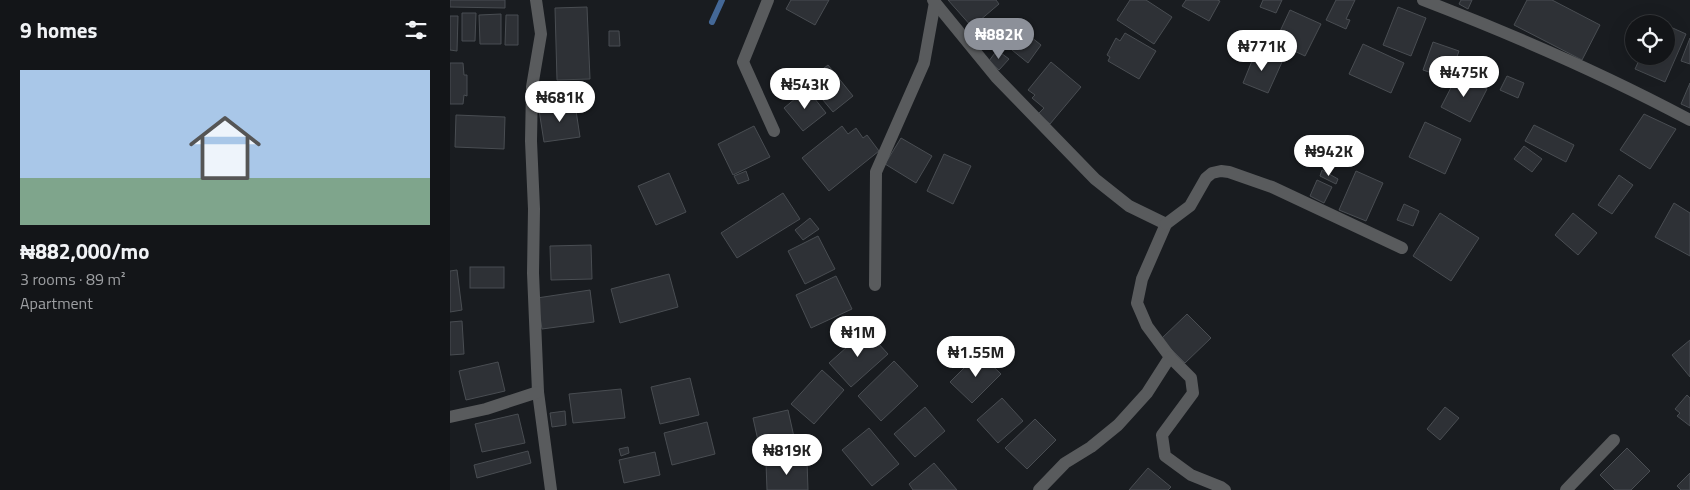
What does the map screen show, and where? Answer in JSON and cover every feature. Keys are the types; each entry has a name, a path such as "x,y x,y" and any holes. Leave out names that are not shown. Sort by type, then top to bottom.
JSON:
{"street":[{"path":"536,0 542,34 532,87 533,273 538,392 551,490"},
{"path":"768,0 743,62 774,131"},
{"path":"1423,0 1498,29 1646,96 1690,120"},
{"path":"934,1 996,77 1095,178 1129,206 1166,224"},
{"path":"875,285 876,172 924,62 934,1"},
{"path":"1225,490 1191,475 1165,456 1162,435 1193,393 1191,378 1170,357 1147,326 1137,304 1142,279 1166,224 1190,206 1206,178 1212,173 1220,171 1229,172 1272,187 1402,248"},
{"path":"1039,490 1065,463 1091,447 1118,425 1147,393 1170,357"},
{"path":"450,417 486,409 538,392"},
{"path":"1566,490 1614,440"}],"building":[{"path":"450,0 505,0 505,8 450,7"},
{"path":"791,0 829,0 815,25 786,9"},
{"path":"948,0 996,0 999,4 972,27"},
{"path":"1130,0 1146,0 1172,17 1154,44 1117,20"},
{"path":"1186,0 1220,1 1209,21 1182,6"},
{"path":"1263,0 1282,0 1276,13 1260,7"},
{"path":"1336,0 1355,0 1346,19 1350,20 1346,29 1326,20"},
{"path":"1461,0 1472,0 1468,9 1459,4"},
{"path":"1527,0 1552,0 1600,25 1582,60 1514,25"},
{"path":"587,7 590,79 557,80 555,8"},
{"path":"1398,7 1426,18 1411,56 1383,45"},
{"path":"1290,10 1321,24 1305,56 1275,42"},
{"path":"462,13 476,13 475,41 462,41"},
{"path":"501,14 501,44 480,44 479,15"},
{"path":"506,15 518,15 518,45 505,45"},
{"path":"450,16 458,16 457,51 450,50"},
{"path":"1675,29 1686,34 1675,59"},
{"path":"609,31 619,31 620,46 609,46"},
{"path":"1026,33 1041,45 1028,63 1012,50"},
{"path":"1125,33 1156,51 1139,79 1108,61 1110,57 1107,55 1116,38 1120,41"},
{"path":"1690,38 1690,64 1681,61"},
{"path":"1433,42 1459,51 1449,79 1423,70"},
{"path":"1363,44 1404,63 1391,93 1349,74"},
{"path":"997,50 1009,59 999,70 989,61"},
{"path":"1256,51 1282,62 1268,93 1243,83"},
{"path":"1051,62 1081,87 1050,124 1038,114 1044,108 1032,98 1035,95 1028,90"},
{"path":"450,63 463,63 464,75 467,75 467,96 464,95 463,104 450,104"},
{"path":"828,65 853,96 833,112 807,81"},
{"path":"1637,65 1672,65 1665,82 1635,69"},
{"path":"1458,74 1487,89 1470,122 1441,107"},
{"path":"1507,76 1524,83 1518,98 1500,90"},
{"path":"1690,83 1690,108 1681,104"},
{"path":"807,89 826,113 803,131 784,108"},
{"path":"575,104 580,137 544,142 539,110"},
{"path":"1644,114 1676,129 1650,169 1620,150"},
{"path":"456,115 505,117 504,149 455,147"},
{"path":"1425,122 1461,139 1445,174 1409,157"},
{"path":"1534,125 1574,145 1566,162 1525,141"},
{"path":"754,126 770,157 733,175 718,144"},
{"path":"842,126 848,134 856,128 863,138 867,135 879,151 829,191 802,158"},
{"path":"901,138 932,156 916,183 885,164"},
{"path":"1524,146 1542,159 1532,172 1514,159"},
{"path":"944,154 971,166 953,204 927,191"},
{"path":"1322,170 1338,179 1336,184 1320,176"},
{"path":"746,171 749,180 738,184 734,176"},
{"path":"1356,171 1383,183 1366,221 1339,210"},
{"path":"669,173 686,212 656,225 638,186"},
{"path":"1619,175 1633,185 1612,214 1598,205"},
{"path":"1317,180 1332,187 1324,203 1310,196"},
{"path":"783,193 800,219 737,258 721,233"},
{"path":"1674,203 1690,213 1690,256 1655,237"},
{"path":"1404,204 1419,211 1413,226 1397,220"},
{"path":"1440,213 1479,238 1451,281 1413,256"},
{"path":"1573,213 1597,233 1578,255 1555,235"},
{"path":"810,218 819,229 803,240 795,230"},
{"path":"818,236 835,269 805,284 788,251"},
{"path":"591,245 592,279 551,280 550,246"},
{"path":"470,267 504,267 504,288 470,288"},
{"path":"457,270 462,310 450,312 450,271"},
{"path":"669,274 678,307 620,323 611,289"},
{"path":"836,276 852,309 811,328 796,295"},
{"path":"590,290 594,322 542,329 537,298"},
{"path":"1187,314 1211,338 1185,363 1161,339"},
{"path":"462,321 464,354 450,355 450,322"},
{"path":"866,330 888,354 851,387 829,363"},
{"path":"1690,340 1690,377 1672,355"},
{"path":"979,353 1001,374 972,403 950,382"},
{"path":"894,361 918,386 881,421 858,396"},
{"path":"498,362 505,391 466,400 459,371"},
{"path":"822,370 844,390 814,424 791,404"},
{"path":"690,378 699,415 660,424 651,387"},
{"path":"621,389 625,418 573,423 569,394"},
{"path":"1687,395 1690,398 1690,426 1677,416 1680,413 1675,409"},
{"path":"1002,398 1023,421 998,443 977,420"},
{"path":"925,407 945,431 915,457 894,434"},
{"path":"1445,407 1459,418 1440,440 1427,429"},
{"path":"788,410 796,446 761,454 753,418"},
{"path":"565,411 566,425 552,427 550,413"},
{"path":"518,414 525,443 482,452 475,424"},
{"path":"1035,419 1056,440 1027,469 1005,448"},
{"path":"707,422 715,454 672,465 664,433"},
{"path":"869,428 899,464 872,486 842,450"},
{"path":"628,447 629,453 621,456 619,449"},
{"path":"1627,448 1650,471 1631,490 1615,490 1600,475"},
{"path":"528,451 531,463 477,478 474,465"},
{"path":"655,452 660,475 624,483 619,460"},
{"path":"807,461 808,490 767,490 766,463"},
{"path":"934,463 957,490 913,490 909,484"},
{"path":"1148,468 1171,487 1168,490 1129,490"},
{"path":"1690,473 1690,490 1681,490 1677,486"}],"waterway":[{"path":"712,22 722,0"}]}
